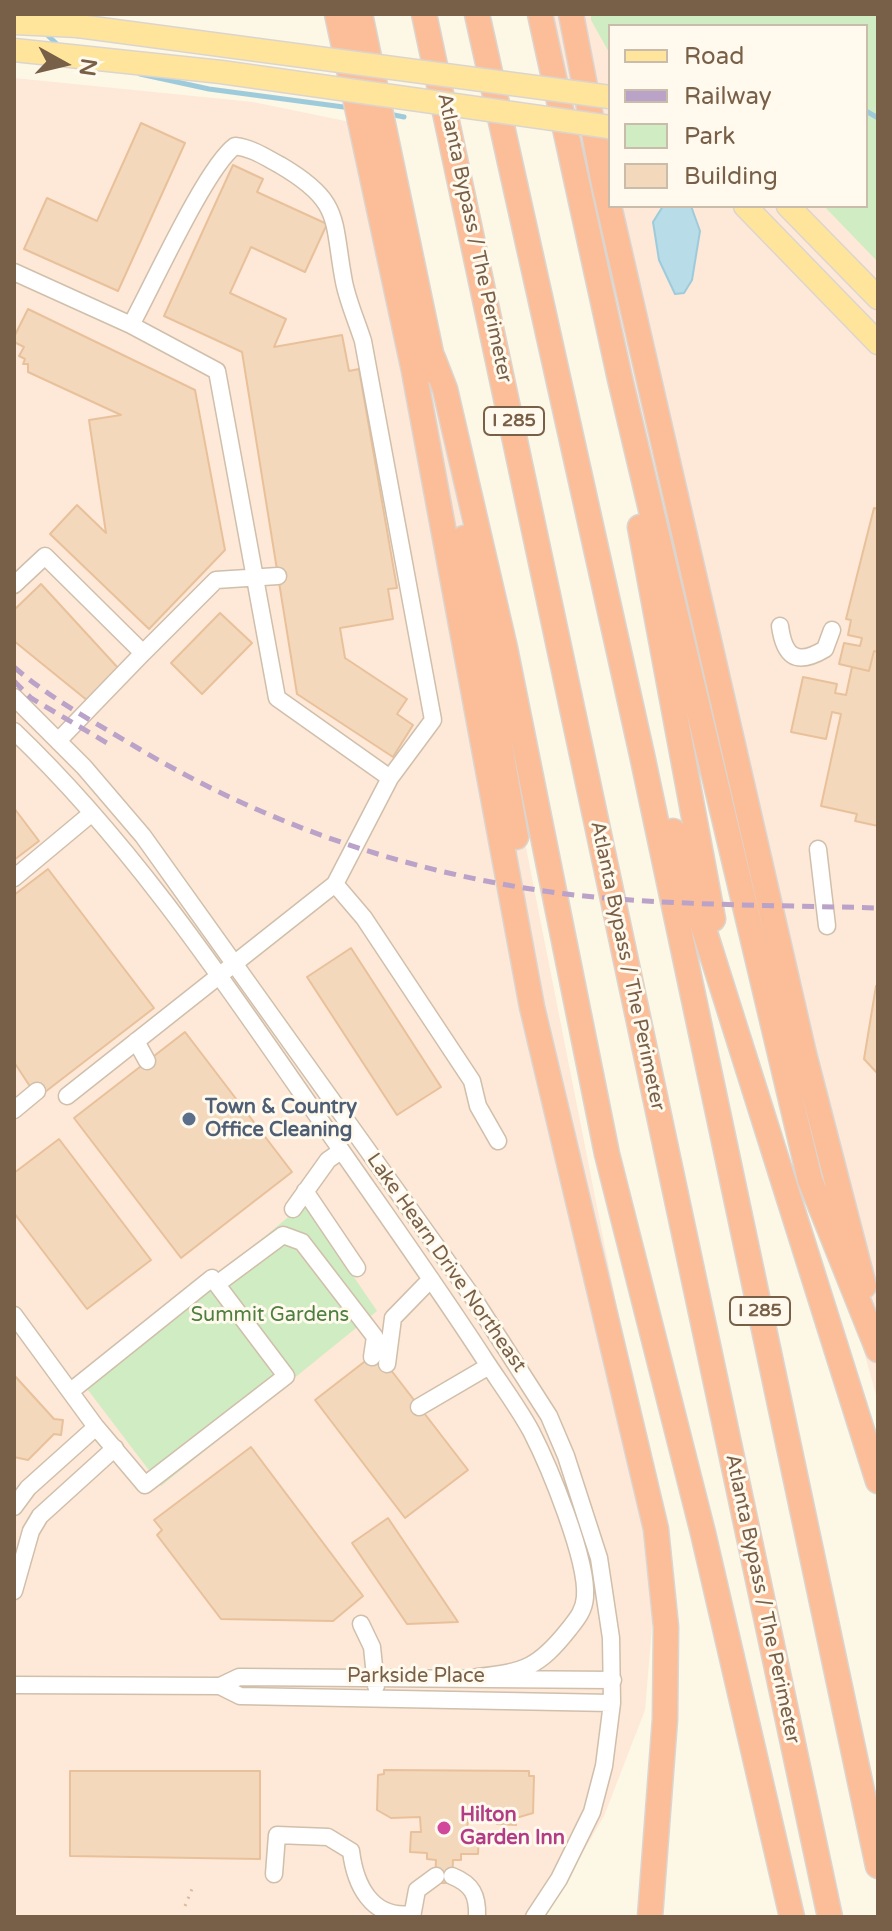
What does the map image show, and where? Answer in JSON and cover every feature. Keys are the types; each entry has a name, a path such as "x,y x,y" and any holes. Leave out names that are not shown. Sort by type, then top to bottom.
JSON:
{"highway":[{"path":"337,14 414,371 532,1007 656,1529 666,1627 665,1734 650,1917"},
{"path":"360,14 433,358 580,1209"},
{"name":"Atlanta Bypass / The Perimeter","path":"424,14 497,340 830,1917"},
{"name":"I 285","path":"477,14 642,755 878,1866"},
{"path":"540,14 620,379 810,1180 878,1350"},
{"path":"571,14 608,201"},
{"path":"610,208 800,1039 878,1339"},
{"path":"433,358 445,389 505,648 607,1154 703,1533 792,1917"},
{"path":"620,379 624,442 733,1028"},
{"path":"642,755 662,791 733,1028 780,1162 878,1481"}],"main road":[{"path":"14,23 78,26 608,97"},
{"path":"14,50 221,72 608,127"},
{"path":"747,208 878,343"},
{"path":"790,208 878,298"}],"street":[{"path":"67,1096 335,884 390,778 433,720 363,341 344,284 339,235 330,206 308,183 280,165 247,147 235,146 224,154 210,177 131,325"},
{"path":"14,272 131,325 217,371 277,698 390,778"},
{"path":"14,585 45,556 143,653"},
{"path":"58,741 216,580 278,576"},
{"path":"780,626 783,648 791,655 802,658 825,649 832,630"},
{"name":"Lake Hearn Drive Northeast","path":"14,697 143,836 474,1299 549,1416 582,1502 599,1558 611,1638 613,1680 604,1766 592,1812 559,1879 534,1917"},
{"name":"Lake Hearn Drive Northeast","path":"14,731 61,776 120,844 220,977 431,1279 529,1429 549,1469 583,1574 582,1612 546,1658 508,1674 477,1677"},
{"path":"14,878 92,813"},
{"path":"818,849 827,926"},
{"path":"335,884 364,918 472,1081 478,1106 498,1141"},
{"path":"136,1041 147,1061"},
{"path":"78,1066 95,1075"},
{"path":"14,1110 37,1091"},
{"path":"293,1209 328,1160 341,1151"},
{"path":"305,1191 357,1268"},
{"path":"217,1284 283,1235 294,1236 302,1242 375,1337 379,1360 393,1318 431,1279"},
{"path":"14,1315 96,1427 145,1485 286,1376 212,1278 71,1391"},
{"path":"419,1407 489,1366"},
{"path":"40,1516 16,1499 96,1427"},
{"path":"14,1591 31,1531 40,1516 115,1448"},
{"path":"361,1624 372,1647 377,1699"},
{"name":"Parkside Place","path":"14,1685 220,1686 239,1677 613,1680"},
{"name":"Parkside Place","path":"220,1686 240,1696 612,1703"},
{"path":"274,1874 277,1835 328,1837 351,1851 357,1883 369,1901 388,1913 411,1916 417,1890 444,1876 474,1892 477,1917"}],"path":[{"path":"185,1906 194,1884"}],"shaded area":[{"path":"541,14 878,14 878,1402 809,1153"},
{"path":"14,78 253,102 384,129 631,1379 658,1555 645,1710 604,1816 545,1917 14,1917"}],"green space":[{"path":"591,14 878,14 878,262 826,208 868,208 868,24 608,24 608,50 591,20"},
{"name":"Summit Gardens","path":"304,1204 377,1311 161,1486 85,1386"}],"water":[{"path":"662,208 692,208 700,231 692,280 684,293 675,294 659,260 653,222"}],"building":[{"path":"141,123 185,143 118,291 24,249 47,198 97,221"},
{"path":"233,165 263,179 257,192 327,224 305,272 251,247 230,293 286,319 274,347 342,335 349,371 359,369 397,588 388,589 393,619 340,628 345,658 407,699 397,714 413,725 393,757 297,694 242,352 164,316"},
{"path":"28,309 195,390 225,550 149,629 50,534 77,505 106,533 89,420 121,415 28,372 28,364 23,364 25,359 19,356 24,347 14,342 14,337"},
{"path":"874,508 878,509 878,652 874,651 869,671 839,664 844,643 860,646 862,638 848,635 851,620 846,619"},
{"path":"41,584 119,669 88,701 14,641 14,610"},
{"path":"220,613 252,643 202,694 171,663"},
{"path":"874,651 878,652 878,826 855,821 857,814 821,806 841,714 832,712 826,739 791,732 803,677 837,684 835,693 846,695 852,667 869,671"},
{"path":"14,808 39,841 14,860"},
{"path":"48,869 154,1008 45,1092 33,1091 14,1062 14,895"},
{"path":"351,948 441,1087 397,1115 307,977"},
{"path":"878,986 878,1074 864,1059"},
{"path":"185,1032 292,1172 181,1258 74,1118"},
{"path":"59,1139 151,1260 87,1309 14,1213 14,1173"},
{"path":"377,1352 468,1470 405,1518 315,1400"},
{"path":"14,1375 54,1419 63,1420 61,1435 54,1434 28,1460 14,1457"},
{"path":"251,1447 363,1596 333,1621 221,1619 157,1535 162,1530 154,1520"},
{"path":"388,1518 458,1622 407,1624 352,1543"},
{"name":"Hilton Garden Inn","path":"384,1770 529,1771 529,1776 534,1776 533,1813 516,1818 516,1825 497,1824 497,1818 468,1818 467,1832 479,1832 478,1854 461,1854 461,1860 453,1860 452,1883 435,1883 436,1860 427,1859 427,1853 410,1852 411,1832 421,1832 420,1817 391,1818 377,1810 378,1775 384,1774"},
{"path":"70,1771 260,1771 260,1859 70,1856"}],"waterway":[{"path":"43,31 59,46"},
{"path":"140,74 209,89 351,108"},
{"path":"868,112 878,118"},
{"path":"389,114 404,117"}],"railway":[{"path":"14,667 73,710 187,776 292,824 403,861 517,887 613,899 878,908"},
{"path":"14,681 31,698 107,743"}],"place":[{"name":"Town & Country Office Cleaning","path":"189,1119"},
{"name":"Hilton Garden Inn","path":"444,1828"}]}
